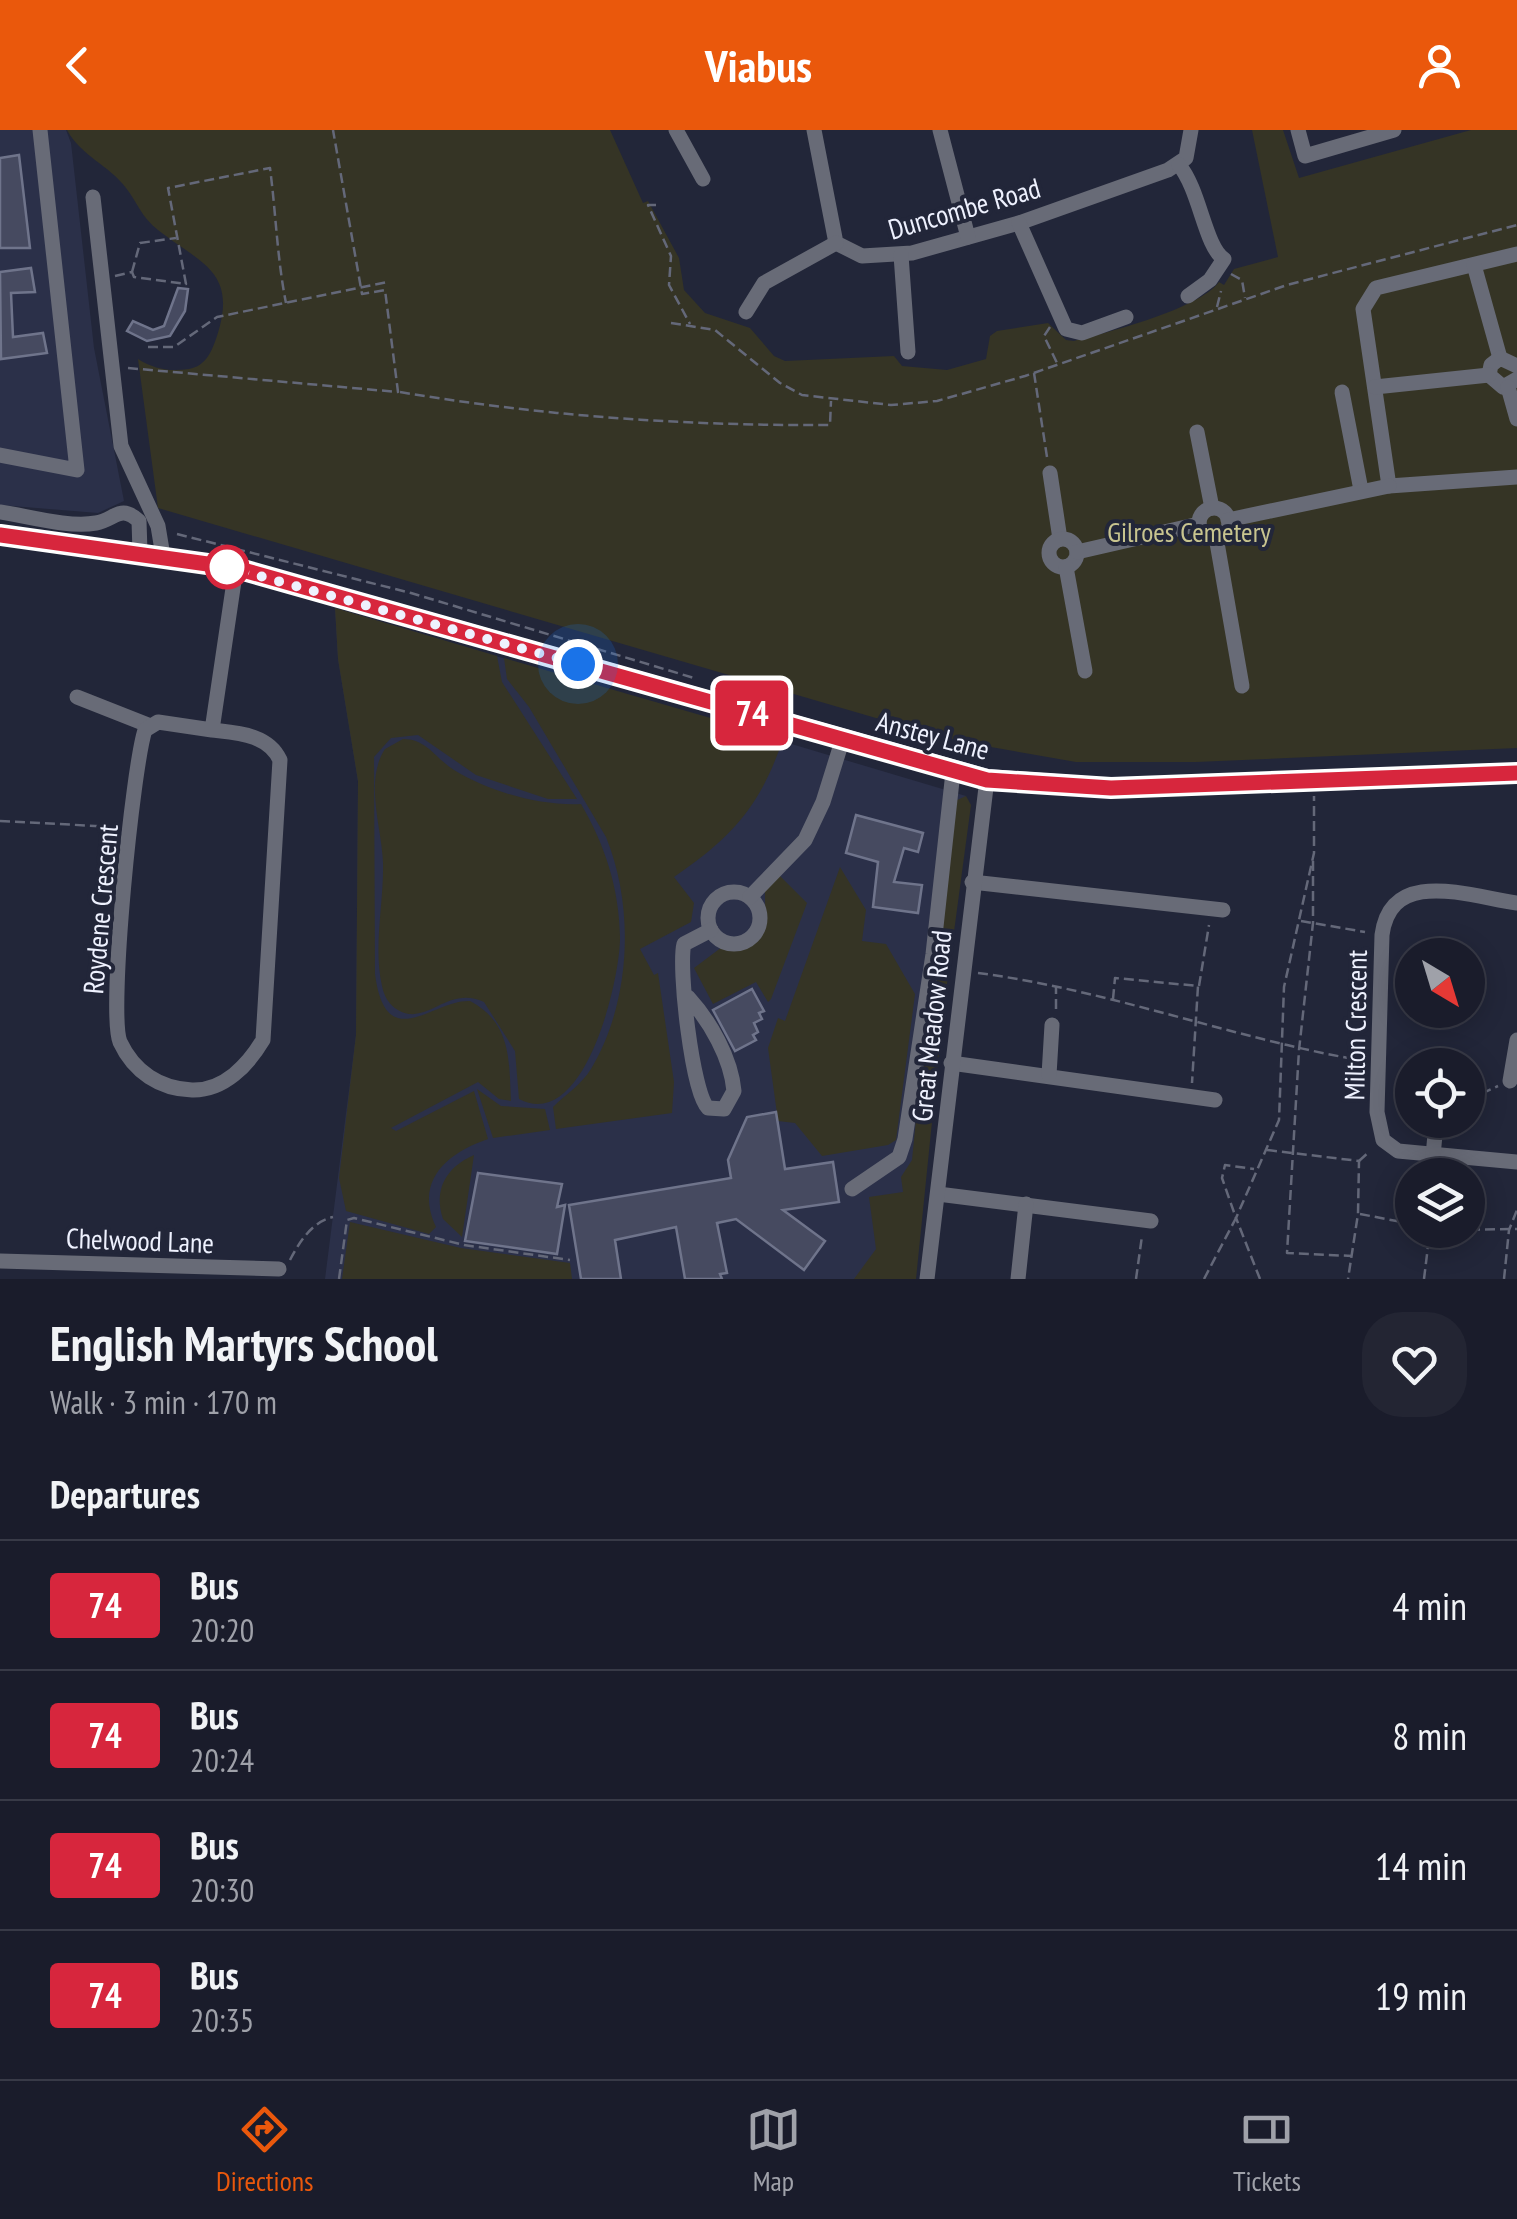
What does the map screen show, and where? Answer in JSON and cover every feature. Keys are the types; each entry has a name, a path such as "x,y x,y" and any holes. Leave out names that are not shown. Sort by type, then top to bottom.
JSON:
{"main road":[{"name":"Anstey Lane","path":"0,535 236,568 987,780 1111,788 1314,784 1517,773"}],"street":[{"path":"0,454 77,470 40,130"},
{"path":"676,130 703,179"},
{"path":"746,312 764,283 836,243 814,130"},
{"path":"940,130 968,237"},
{"path":"1188,296 1210,280 1222,264 1212,244 1199,196 1179,165 1186,158 1190,130"},
{"path":"1298,130 1305,156 1394,130"},
{"name":"Duncombe Road","path":"836,243 862,256 901,255 1019,222 1179,165"},
{"path":"94,197 121,446 158,526 163,556"},
{"path":"1019,222 1038,274 1052,293 1058,317 1066,329 1076,334 1126,317"},
{"path":"1390,486 1363,309 1367,297 1376,288 1517,254"},
{"path":"901,255 908,352"},
{"path":"1474,266 1500,358"},
{"path":"1517,366 1512,360 1500,358 1491,364 1488,374 1493,384 1512,383 1517,419"},
{"path":"1375,386 1488,374"},
{"path":"1342,392 1361,490"},
{"path":"1197,432 1212,508"},
{"path":"1050,473 1060,539"},
{"path":"1228,520 1361,490 1517,477"},
{"path":"1212,508 1221,510 1228,520 1227,529 1216,537 1203,533 1199,524 1204,512 1212,508"},
{"path":"0,512 96,523 119,511 129,512 138,520 140,552"},
{"path":"1077,552 1199,524"},
{"path":"1216,537 1242,686"},
{"path":"1060,539 1073,543 1077,552 1075,561 1066,567 1055,565 1049,558 1052,544 1060,539"},
{"path":"1066,567 1085,670"},
{"path":"212,730 236,568"},
{"path":"76,696 148,725"},
{"name":"Roydene Crescent","path":"158,722 256,738 276,750 280,760 263,1040 241,1070 210,1089 179,1089 152,1079 120,1040 116,982 142,738 148,725 158,722"},
{"path":"750,897 805,840 843,738"},
{"path":"852,1189 898,1157 906,1139 933,954 952,772"},
{"name":"Great Meadow Road","path":"927,1279 987,780"},
{"path":"972,882 1217,909"},
{"name":"Milton Crescent","path":"1383,1140 1378,1097 1384,915 1406,893 1421,890 1517,903"},
{"path":"738,892 750,897 760,915 752,938 728,944 711,930 709,909 720,895 738,892"},
{"path":"688,997 701,1012 733,1079 731,1102 724,1109 708,1108 700,1094 688,997 680,970 684,944 711,930"},
{"path":"1049,1076 1052,1024"},
{"path":"1510,1081 1517,1040"},
{"path":"952,1063 1215,1100"},
{"path":"1433,1156 1435,1138"},
{"path":"1383,1140 1398,1151 1517,1162"},
{"path":"938,1194 1151,1221"},
{"path":"1018,1279 1026,1204"},
{"name":"Chelwood Lane","path":"0,1261 279,1270"}],"path":[{"path":"334,130 362,294 385,290 398,392"},
{"path":"177,238 140,243 134,277 186,284 168,188 270,168 278,226 274,246 286,303"},
{"path":"656,205 648,206 671,256 669,285 691,325"},
{"path":"671,323 715,330 780,383 802,395 891,405 937,401 1034,373 1288,285 1517,225"},
{"path":"1222,264 1242,280 1245,299"},
{"path":"102,279 132,272"},
{"path":"148,347 174,347 216,318 386,282"},
{"path":"1058,317 1044,336 1058,364"},
{"path":"112,365 398,392 503,410 730,426 830,425 831,401"},
{"path":"1034,373 1050,473"},
{"path":"158,526 411,594 698,679"},
{"path":"1314,784 1313,923 1299,1050 1287,1253 1352,1256"},
{"path":"0,821 132,828"},
{"path":"1204,1279 1279,1120 1284,987 1314,853"},
{"path":"1190,1096 1198,986 1217,909"},
{"path":"1301,922 1382,935"},
{"path":"962,971 1056,986 1282,1046 1380,1063"},
{"path":"1113,1001 1115,978 1198,986"},
{"path":"1052,1024 1056,986"},
{"path":"1485,1092 1510,1081"},
{"path":"1378,1097 1395,1098"},
{"path":"1266,1149 1294,1156 1359,1161 1383,1140"},
{"path":"1348,1279 1358,1214 1359,1161"},
{"path":"1255,1170 1226,1164 1223,1170 1236,1218 1260,1279"},
{"path":"1504,1279 1509,1230 1517,1210"},
{"path":"1358,1214 1395,1221"},
{"path":"279,1270 287,1266 300,1241 321,1220 334,1217"},
{"path":"339,1279 347,1220 354,1218 464,1245 570,1260"},
{"path":"1136,1279 1141,1237 1151,1221"},
{"path":"1485,1230 1517,1229"},
{"path":"1424,1279 1428,1248"}],"shaded area":[{"path":"0,130 66,130 71,143 94,348 124,501 98,513 0,505"},
{"path":"335,608 966,796 905,1279 325,1279 356,1035 358,781 338,659"}],"green space":[{"name":"Gilroes Cemetery","path":"67,130 610,130 643,203 648,201 679,258 684,290 705,313 750,328 774,356 785,361 894,356 902,366 947,370 986,359 990,336 997,331 1048,323 1066,340 1074,341 1174,310 1219,282 1224,285 1234,269 1278,257 1252,130 1283,130 1299,178 1471,130 1517,130 1517,748 1196,762 1076,762 968,743 158,508 138,359 169,370 200,365 217,336 223,297 212,271 152,225 119,180 80,147"},
{"path":"335,608 497,656 502,682 577,799 548,799 476,775 418,735 391,738 374,757 375,974 381,999 389,1013 400,1018 413,1018 470,1001 494,1020 508,1058 511,1101 499,1099 478,1082 391,1128 396,1131 474,1091 488,1139 459,1152 438,1171 429,1196 436,1227 429,1234 346,1211 339,1178 356,1035 358,781 338,659"},
{"path":"504,658 783,739 764,784 742,819 674,877 694,903 691,922 640,949 654,975 658,973 674,1082 672,1113 556,1129 553,1107 591,1069 614,1014 624,954 622,894 606,837 529,707 507,679"},
{"path":"403,739 418,742 454,770 499,791 549,803 581,804 604,851 619,918 614,984 595,1046 580,1074 563,1094 542,1104 519,1099 515,1051 484,1002 459,998 409,1014 395,1008 384,993 378,956 383,863 376,775 385,749"},
{"path":"966,796 971,805 947,984 941,991 935,983 955,801"},
{"path":"840,867 866,910 862,941 886,944 915,994 896,1140 888,1145 822,1156 795,1123 778,1121 768,1048 778,1018 785,1021"},
{"path":"779,875 807,903 771,999 768,1002 756,982 713,1004 694,968 722,947 743,949 759,938 765,925 765,891"},
{"path":"943,1014 916,1279 854,1279 876,1249 869,1197 903,1192 901,1177 912,1160 924,1039 929,1022"},
{"path":"477,1089 501,1106 545,1109 550,1130 493,1138"},
{"path":"474,1155 462,1237 443,1219 441,1189 449,1173"},
{"path":"350,1222 461,1248 570,1263 572,1279 342,1279"}],"building":[{"path":"19,155 30,248 0,248 0,158"},
{"path":"31,268 35,292 11,293 13,337 43,333 47,353 1,359 0,272"},
{"path":"178,288 188,289 185,311 170,336 147,341 127,331 133,321 153,330 164,326"},
{"path":"856,815 923,833 918,852 904,848 894,882 922,885 918,913 873,907 878,862 846,853"},
{"path":"752,989 764,1011 759,1013 762,1019 754,1023 756,1040 735,1051 713,1010"},
{"path":"776,1112 785,1169 833,1162 839,1202 783,1210 825,1241 804,1270 736,1219 717,1223 727,1273 720,1274 722,1279 685,1279 676,1227 615,1240 621,1279 581,1279 569,1205 731,1178 728,1160 747,1117"},
{"path":"478,1173 562,1184 557,1207 565,1205 557,1254 465,1241"}],"bus line":[{"name":"74","path":"0,535 236,568 987,780 1111,788 1314,784 1517,773"}],"route":[{"path":"227,567 578,664"}]}
